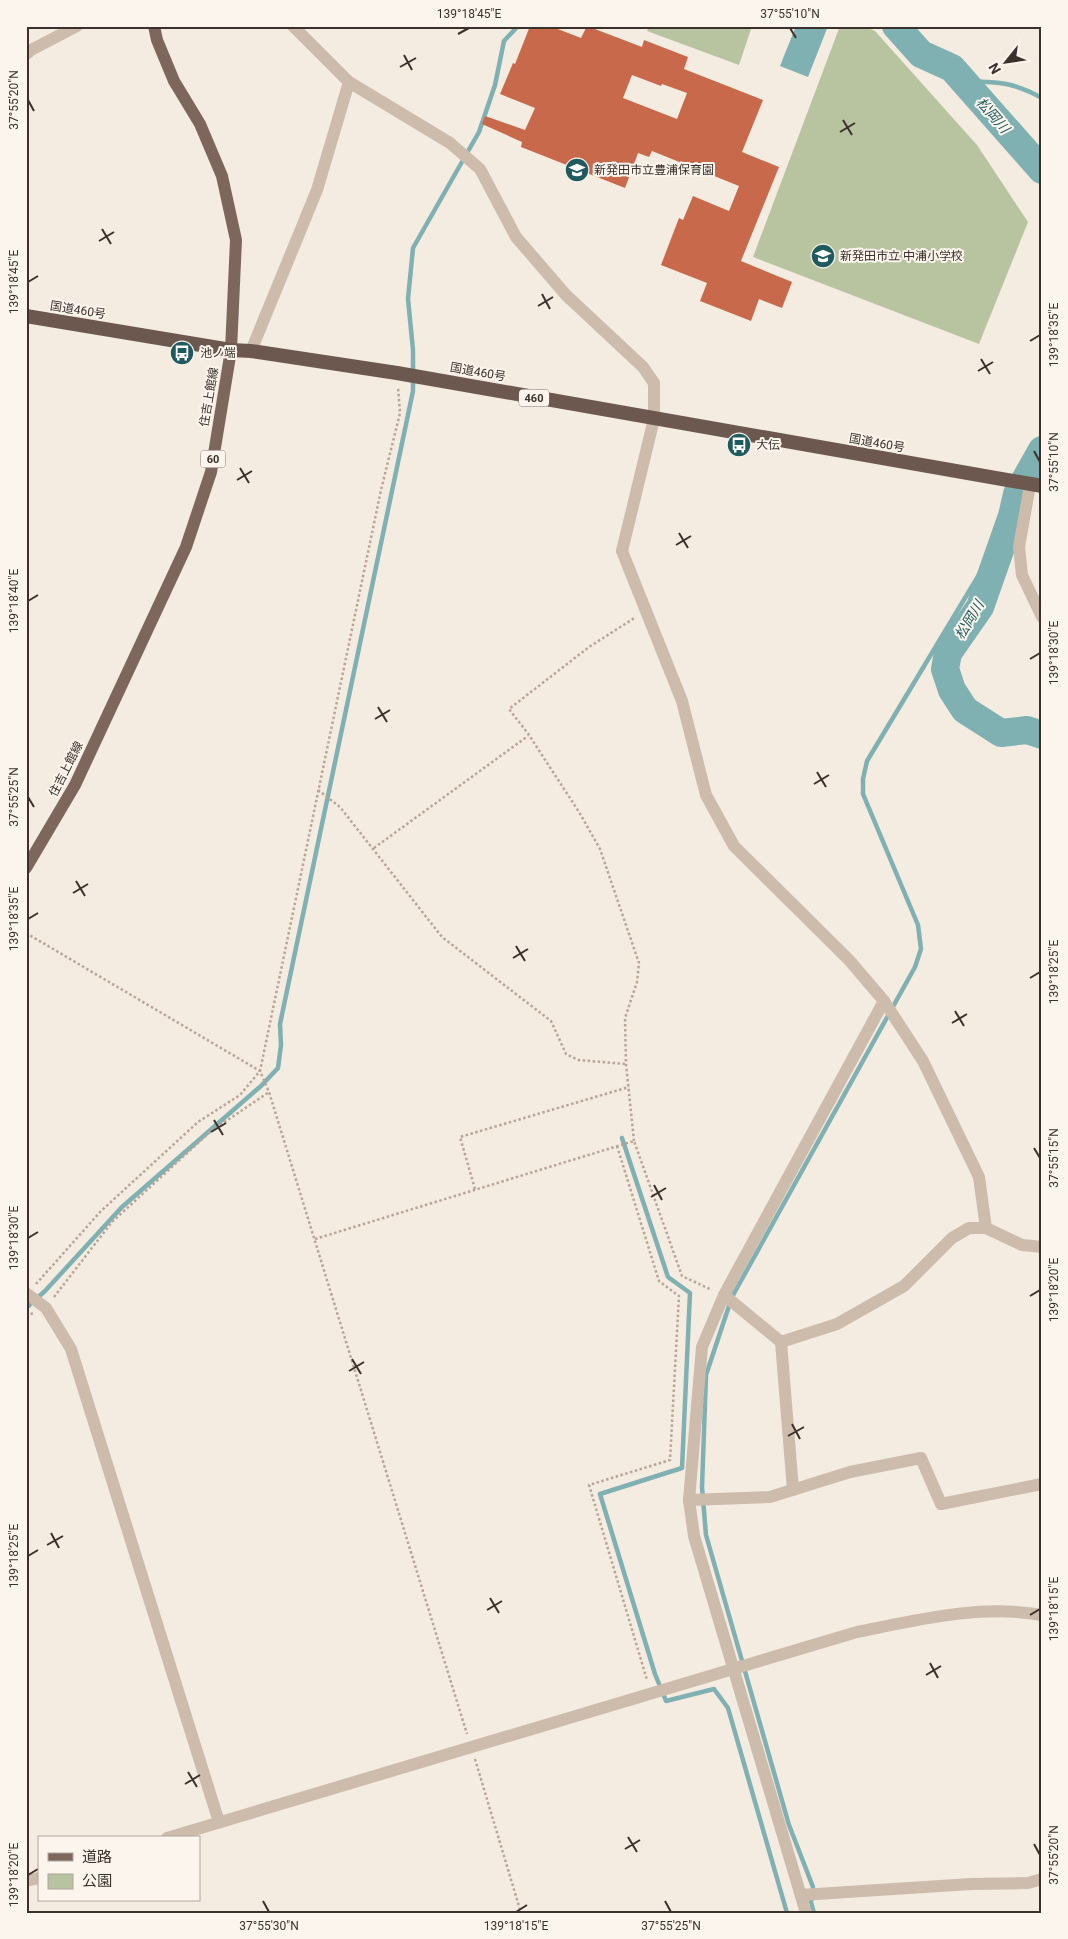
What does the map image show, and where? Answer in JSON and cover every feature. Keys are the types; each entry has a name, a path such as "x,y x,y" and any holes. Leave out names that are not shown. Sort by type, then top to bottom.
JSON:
{"highway":[{"name":"国道460号","path":"26,316 231,350 251,351 398,373 1036,485"}],"main road":[{"name":"住吉上館線","path":"26,868 76,785 186,547 211,472 231,350 236,240 222,176 200,124 174,81 157,40 154,26"}],"street":[{"path":"26,54 77,26"},
{"path":"293,26 349,82 450,143 480,169 516,236 566,295 643,367 654,384 654,419 622,551 682,701 706,795 734,846 848,960 884,1001 923,1061 979,1177 986,1228"},
{"path":"251,351 317,190 349,82"},
{"path":"1036,485 1019,547 1022,575 1042,617"},
{"path":"806,1913 694,1536 689,1500 702,1347 724,1295 884,1001"},
{"path":"780,1342 837,1324 904,1286 952,1238 969,1228 986,1228 1022,1245 1042,1247"},
{"path":"27,1293 46,1308 71,1349 219,1822"},
{"path":"724,1295 780,1342 793,1490"},
{"path":"689,1500 770,1497 850,1472 921,1458 941,1504 1042,1484"},
{"path":"174,1836 857,1632 933,1617 1001,1610 1042,1615"},
{"path":"26,1882 38,1878"},
{"path":"801,1895 971,1884 1028,1883 1042,1879"}],"path":[{"path":"27,1293 101,1211 198,1122 240,1095 260,1071 381,490 400,413 398,373"},
{"path":"646,611 589,647 509,709 528,735 600,849 639,963 637,982 625,1018 626,1064 634,1141 682,1276 724,1295"},
{"path":"374,848 528,735"},
{"path":"318,790 340,807 442,937 551,1021 566,1054 578,1060 626,1064"},
{"path":"26,933 260,1071 315,1239 522,1913"},
{"path":"475,1189 460,1137 629,1087"},
{"path":"26,1316 46,1308 112,1222 210,1132 268,1092"},
{"path":"315,1239 634,1141"},
{"path":"617,1146 658,1281 679,1296 670,1460 589,1485 651,1694"}],"green space":[{"path":"649,26 752,26 739,65 647,31"},
{"path":"840,26 864,26 875,31 977,145 1028,222 979,344 753,257"}],"water":[{"path":"796,26 828,26 808,77 780,66"}],"building":[{"path":"530,26 550,26 581,38 587,26 642,47 644,40 688,57 684,69 763,100 742,152 779,167 741,261 792,282 782,308 759,299 751,321 700,301 707,283 661,265 679,218 683,220 693,196 729,211 739,186 652,151 649,157 638,153 625,188 521,147 522,142 482,124 485,116 525,130 535,108 500,94 513,63 515,64","holes":["632,75 661,86 662,84 687,93 677,119 623,98"]}],"waterway":[{"path":"26,1308 45,1291 122,1207 261,1086 278,1068 281,1045 280,1024 413,391 413,350 408,299 413,248 479,132 495,85 504,41 518,26"},
{"name":"松岡川","path":"896,26 921,54 952,68 1042,170"},
{"path":"962,81 994,82 1012,85 1042,98"},
{"name":"松岡川","path":"1042,450 1017,494 1012,516 980,607 948,653 945,669 952,690 965,710 1001,733 1027,730 1042,735"},
{"path":"814,1913 811,1902 813,1887 789,1825 706,1535 702,1487 706,1375 732,1297 915,967 921,949 918,925 863,794 863,779 867,761 983,568 1002,545"},
{"path":"622,1138 668,1277 690,1293 682,1468 600,1494 655,1674 666,1701 714,1689 728,1708 787,1913"}],"place":[{"name":"新発田市立豊浦保育園","path":"577,170"},
{"name":"新発田市立 中浦小学校","path":"823,256"},
{"name":"池ノ端","path":"182,353"},
{"name":"大伝","path":"739,445"}]}
